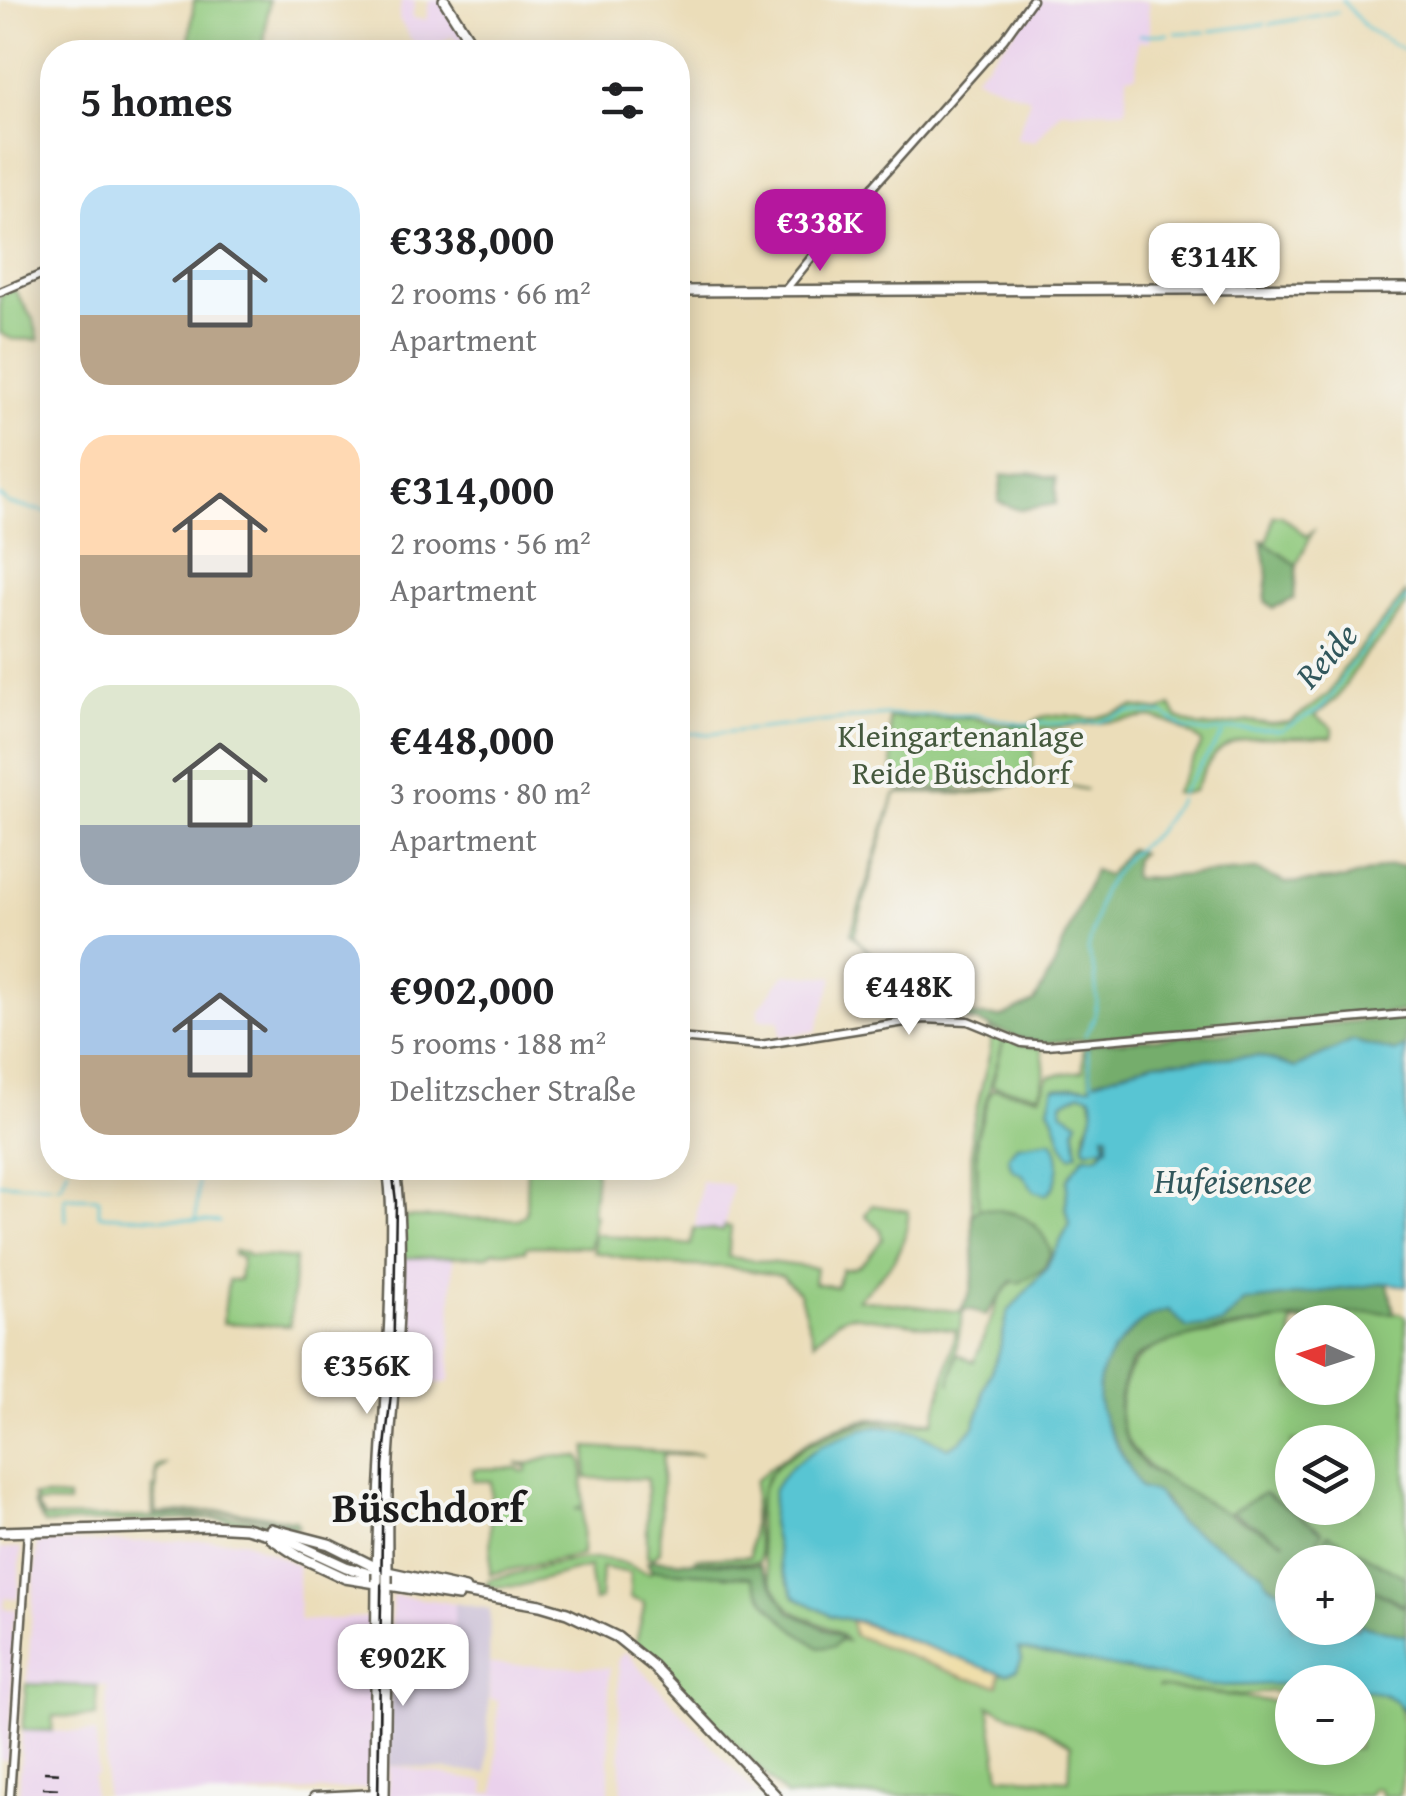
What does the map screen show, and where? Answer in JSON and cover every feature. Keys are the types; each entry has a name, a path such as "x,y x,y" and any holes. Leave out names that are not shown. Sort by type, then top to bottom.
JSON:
{"main road":[{"path":"444,0 469,40"},
{"path":"690,291 1406,288"},
{"path":"382,1578 377,1495 389,1379 391,1180"},
{"path":"380,1794 382,1578 396,1378 399,1254 399,1202 394,1180"},
{"path":"0,1532 210,1526 303,1535 364,1561 382,1578"},
{"path":"255,1530 332,1573 382,1578 449,1596 476,1594"},
{"path":"255,1530 292,1541 372,1576 567,1612 624,1642 653,1666 776,1796"},
{"path":"364,1561 378,1548"}],"street":[{"path":"786,289 1008,35 1032,0"},
{"path":"1,291 40,275"},
{"path":"690,1039 760,1045 924,1019 979,1024 1030,1044 1406,1014"},
{"path":"10,1796 28,1531"},
{"path":"314,1796 380,1794"}],"shaded area":[{"path":"401,0 415,0 412,18 426,20 429,0 441,0 466,40 455,40 452,36 446,40 412,40 399,19"},
{"path":"1037,0 1148,1 1150,41 1138,42 1136,75 1127,76 1126,110 1060,111 1036,141 1016,139 1030,98 974,77"},
{"path":"785,974 834,977 816,1031 780,1037 780,1020 758,1019 759,1008"},
{"path":"701,1181 732,1185 724,1231 695,1228"},
{"path":"403,1258 453,1258 450,1380 446,1383 405,1383 399,1376"},
{"path":"244,1540 298,1566 299,1621 372,1617 372,1784 366,1788 229,1796 105,1796 107,1686 27,1683 37,1543"},
{"path":"21,1548 18,1598 5,1598 4,1609 17,1609 11,1631 15,1635 8,1760 0,1760 0,1549"},
{"path":"392,1595 454,1603 454,1671 390,1670"},
{"path":"454,1603 490,1609 487,1773 389,1765 390,1670 454,1670"},
{"path":"625,1651 758,1796 622,1796 618,1659"},
{"path":"489,1664 609,1668 609,1796 388,1796 389,1765 485,1782 484,1793 495,1793 498,1700 490,1699"},
{"path":"22,1730 96,1733 93,1796 19,1796"}],"green space":[{"path":"194,0 269,0 264,40 189,40"},
{"path":"14,289 34,321 39,340 12,339 0,333 0,295"},
{"path":"1029,473 1056,478 1056,504 1019,510 998,502 1002,475"},
{"path":"1281,515 1306,536 1313,531 1297,565 1262,541 1268,540 1273,516"},
{"path":"1262,541 1297,565 1294,599 1273,608 1265,601 1268,576"},
{"name":"Kleingartenanlage Reide Büschdorf","path":"1406,593 1406,605 1382,638 1366,653 1337,698 1315,716 1332,727 1332,737 1250,738 1227,745 1210,762 1194,791 1174,793 1201,741 1173,724 1151,717 1034,730 1032,777 951,789 894,786 889,718 973,718 1032,726 1046,716 1092,719 1134,707 1161,711 1171,706 1178,718 1197,726 1290,722 1329,694 1343,669"},
{"path":"1042,779 1087,790 1040,780 974,794 899,793 894,797 854,936 851,933 894,796 902,791 971,792"},
{"path":"1129,849 1141,853 1135,859 1135,879 1256,870 1286,883 1346,879 1389,866 1406,866 1406,1012 1044,1043 962,1019 964,1015 1002,1017 1034,1002 1054,966 1094,870 1107,876"},
{"path":"896,983 912,1011 964,1015 962,1019 880,1019 909,1015"},
{"path":"1406,1017 1406,1047 1395,1052 1353,1041 1295,1068 1258,1056 1153,1062 1092,1082 1087,1051 1090,1044"},
{"path":"990,1030 1020,1044 1041,1048 1044,1073 1038,1094 992,1086 1004,1039 975,1138 978,1206 977,1137 990,1092 994,1089 1040,1096 1049,1076 1083,1071 1083,1044 1090,1044 1086,1051 1091,1086 1054,1088 1049,1108 1071,1156 1076,1137 1062,1102 1081,1093 1090,1094 1094,1113 1086,1129 1084,1147 1106,1145 1104,1134 1108,1134 1108,1146 1097,1156 1084,1156 1068,1179 1066,1206 1070,1224 1045,1270 1008,1312 999,1352 983,1390 982,1405 974,1426 961,1441 948,1448 916,1431 883,1426 771,1523 780,1564 794,1596 832,1616 851,1620 875,1642 966,1678 998,1684 1000,1672 1017,1669 1022,1659 1016,1648 1213,1686 1275,1684 1275,1692 1242,1696 1157,1687 1275,1702 1275,1765 1375,1765 1375,1692 1383,1694 1397,1701 1402,1719 1399,1796 1381,1796 1380,1789 1373,1788 1368,1796 786,1796 636,1642 645,1603 630,1598 630,1573 602,1567 600,1599 594,1601 589,1567 519,1586 480,1587 488,1584 488,1580 590,1559 620,1562 650,1573 651,1570 752,1577 772,1608 819,1647 847,1641 791,1609 768,1574 758,1519 764,1485 755,1520 759,1562 695,1561 696,1558 750,1556 755,1481 808,1441 839,1427 871,1419 887,1418 934,1421 956,1330 850,1315 838,1320 814,1342 799,1293 782,1276 727,1267 661,1265 594,1252 593,1234 691,1245 694,1228 723,1231 724,1226 731,1227 728,1257 816,1268 814,1283 836,1287 842,1269 861,1264 882,1239 880,1229 865,1215 872,1205 909,1211 899,1251 858,1299 963,1312 950,1385 957,1354 974,1362 1000,1296 1013,1281 1036,1225 1015,1213 980,1208 972,1215 971,1132 990,1052","holes":["872,1420 934,1422 869,1423 837,1432 790,1456 764,1485 779,1464 793,1453 809,1443 843,1428","989,1706 1038,1725 1071,1745 1069,1780 1000,1776"]},
{"path":"527,1180 595,1180 590,1247 533,1246 525,1251 494,1251 487,1256 403,1258 403,1217 517,1219 526,1214"},
{"path":"980,1208 1024,1218 1039,1230 1051,1252 1044,1269 1019,1283 1012,1281 985,1316 961,1310 974,1272 972,1215"},
{"path":"234,1251 295,1259 290,1326 223,1323 228,1280 239,1280 242,1257 233,1255"},
{"path":"1388,1283 1394,1313 1375,1313 1375,1305 1275,1305 1275,1322 1217,1331 1152,1349 1134,1360 1125,1377 1119,1414 1132,1450 1144,1465 1285,1542 1231,1512 1264,1493 1275,1500 1275,1525 1313,1525 1322,1531 1316,1545 1275,1545 1275,1587 1266,1582 1262,1572 1178,1522 1163,1498 1140,1488 1099,1410 1097,1376 1106,1358 1145,1317 1169,1310"},
{"path":"1375,1311 1406,1317 1406,1578 1375,1561 1375,1545 1348,1545 1328,1534 1322,1545 1316,1545 1322,1531 1313,1525 1375,1525 1375,1425 1275,1425 1275,1500 1265,1493 1228,1514 1170,1482 1136,1454 1125,1436 1120,1416 1129,1371 1157,1347 1193,1336 1275,1322 1275,1405 1375,1405"},
{"path":"587,1447 702,1454 663,1455 660,1552 653,1558 647,1557 647,1479 586,1478"},
{"path":"554,1456 580,1457 583,1462 583,1507 575,1509 583,1510 582,1555 490,1574 491,1481 473,1481 473,1469 527,1471 527,1466 516,1464"},
{"path":"165,1465 157,1472 155,1514 211,1511 238,1512 296,1520 300,1526 293,1529 217,1519 44,1524 33,1503 36,1499 31,1496 68,1498 68,1504 35,1503 44,1518 229,1516 293,1526 230,1512 153,1515 153,1488 156,1488 156,1469"},
{"path":"1328,1534 1348,1545 1321,1545"},
{"path":"1375,1561 1406,1578 1406,1605 1375,1590"},
{"path":"647,1562 759,1565 790,1612 842,1637 834,1646 819,1648 772,1608 752,1577 651,1570"},
{"path":"1375,1590 1406,1608 1406,1636 1375,1628"},
{"path":"26,1684 97,1686 96,1717 53,1716 52,1731 22,1730"}],"sand":[{"path":"851,1620 1000,1672 998,1685 966,1678 854,1635"}],"water":[{"name":"Hufeisensee","path":"1353,1041 1395,1052 1406,1047 1406,1286 1388,1283 1244,1302 1222,1324 1187,1328 1169,1310 1160,1313 1140,1323 1118,1345 1105,1364 1099,1400 1103,1417 1140,1488 1157,1493 1178,1522 1262,1572 1266,1582 1275,1587 1275,1645 1375,1645 1375,1628 1406,1636 1406,1713 1391,1698 1375,1692 1375,1665 1275,1665 1275,1684 1213,1686 1018,1649 1022,1659 1017,1669 1007,1674 862,1622 832,1616 794,1596 780,1564 771,1523 774,1489 793,1465 822,1445 862,1429 883,1426 916,1431 948,1448 961,1441 974,1426 1008,1312 1045,1270 1070,1224 1066,1206 1068,1179 1084,1156 1098,1156 1108,1146 1108,1134 1104,1134 1106,1146 1087,1150 1084,1147 1093,1102 1090,1095 1081,1093 1062,1102 1062,1111 1078,1121 1078,1153 1071,1156 1049,1108 1054,1088 1091,1086 1092,1082 1153,1062 1258,1056 1295,1068"},
{"path":"1052,1140 1058,1154 1058,1169 1046,1195 1034,1191 1023,1175 1012,1169 1008,1157 1017,1145"}],"waterway":[{"path":"1342,0 1367,29 1406,51"},
{"path":"1270,24 1338,12"},
{"path":"1211,31 1265,24"},
{"path":"1176,33 1205,32"},
{"path":"1140,35 1168,34"},
{"name":"Reide","path":"0,496 9,504 40,510"},
{"name":"Reide","path":"690,733 885,715 978,715 1021,724 1099,722 1127,712 1164,714 1186,729 1207,733 1282,730 1320,709 1406,598"},
{"path":"1180,794 1223,734"},
{"path":"1085,1035 1097,1002 1088,951 1102,891 1127,857 1155,834 1179,800"},
{"path":"1087,1049 1092,1082"},
{"path":"56,1186 61,1186 63,1180"},
{"path":"0,1183 51,1186"},
{"path":"196,1219 198,1183"},
{"path":"66,1221 65,1197 99,1198 99,1215 159,1218"},
{"path":"162,1218 220,1222"}],"tram line":[{"path":"378,1796 383,1465 393,1376 393,1180"}],"railway":[{"path":"44,1772 62,1773"},
{"path":"43,1788 62,1789"}],"district":[{"name":"Büschdorf","path":"428,1506"}]}
